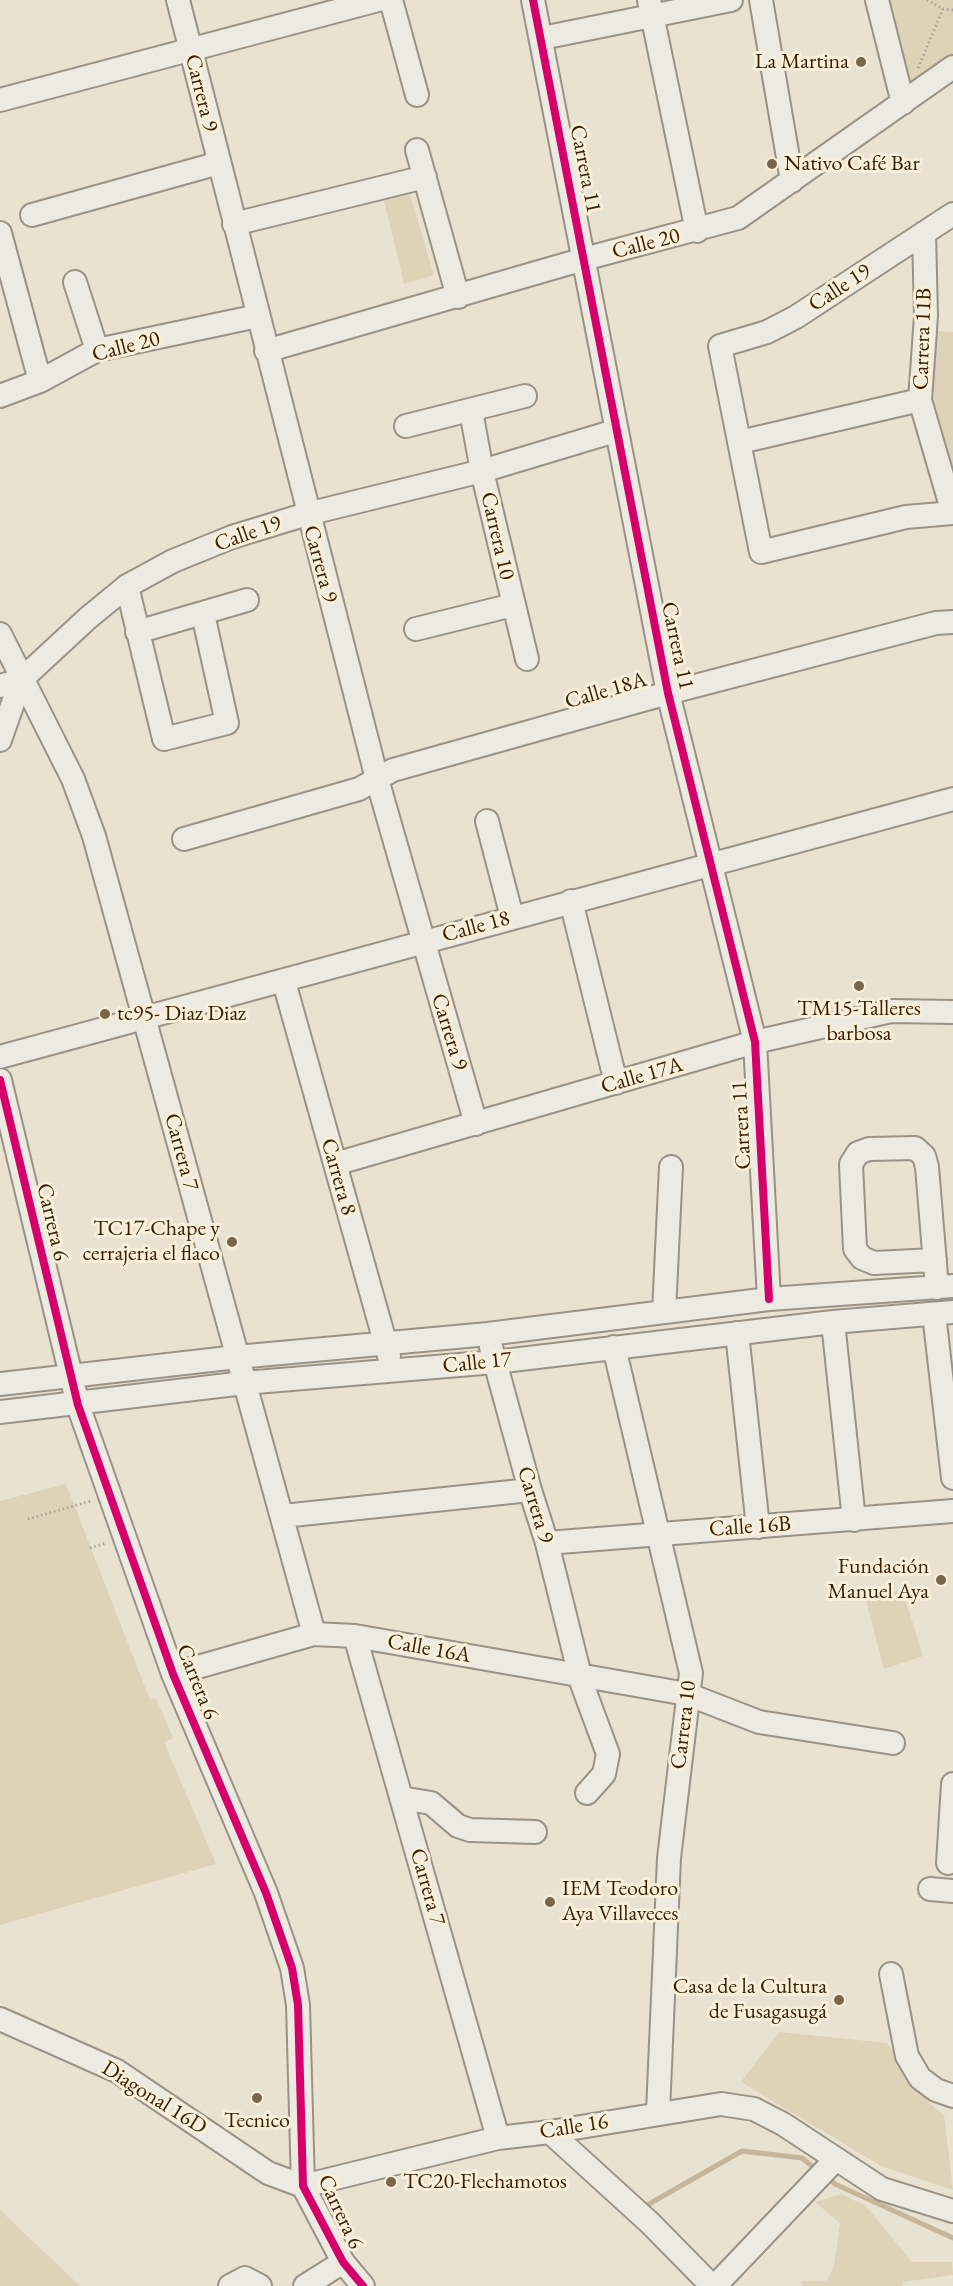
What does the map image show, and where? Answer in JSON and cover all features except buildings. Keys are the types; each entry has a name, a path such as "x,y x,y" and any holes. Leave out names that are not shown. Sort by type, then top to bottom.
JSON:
{"street":[{"name":"Carrera 9","path":"178,0 199,46 219,163 307,514 377,779 476,1124"},
{"path":"0,100 378,0"},
{"path":"391,0 417,95"},
{"name":"Carrera 11","path":"533,0 615,431 668,693 755,1042 769,1299"},
{"path":"542,38 650,8 731,0"},
{"path":"760,0 792,181"},
{"path":"878,0 903,103"},
{"path":"650,8 697,231"},
{"name":"Calle 20","path":"266,351 584,259 738,219 953,67"},
{"path":"417,150 458,297"},
{"path":"32,215 219,163"},
{"path":"234,224 425,177"},
{"name":"Calle 19","path":"740,442 720,346 767,332 796,317 953,214"},
{"path":"0,233 40,381"},
{"name":"Carrera 11B","path":"924,233 926,316 920,400 953,513"},
{"path":"75,282 97,350"},
{"name":"Calle 20","path":"0,396 40,381 97,350 258,315"},
{"path":"406,426 525,396"},
{"path":"920,400 740,442 761,552 906,517 953,513"},
{"name":"Carrera 10","path":"471,411 482,471 526,659"},
{"name":"Calle 19","path":"0,740 10,683 128,586 173,561 232,537 307,514 482,471 615,431"},
{"path":"128,586 164,739 227,723 203,614"},
{"path":"137,632 247,600"},
{"path":"416,629 513,605"},
{"name":"Calle 18A","path":"184,839 359,789 393,770 668,693 936,623 953,622"},
{"name":"Carrera 7","path":"0,634 10,683 74,779 94,836 314,1634"},
{"name":"Calle 18","path":"0,1057 284,982 422,941 953,799"},
{"path":"487,821 512,917"},
{"path":"571,901 616,1083"},
{"name":"Carrera 8","path":"284,982 394,1372"},
{"name":"Calle 17A","path":"335,1164 755,1042 891,1011 953,1012"},
{"name":"Carrera 6","path":"0,1080 78,1405 173,1674 266,1893 292,1968 298,2005 303,2186 343,2262 363,2286"},
{"path":"935,1260 874,1263 862,1258 855,1249 851,1164 858,1153 869,1149 915,1148 924,1156 927,1167 935,1260 945,1287"},
{"path":"664,1312 671,1167"},
{"name":"Calle 17","path":"0,1384 237,1357 488,1334 769,1299 945,1287"},
{"path":"944,1313 953,1478"},
{"name":"Calle 17","path":"0,1412 78,1405 244,1383 495,1362 833,1322 944,1313"},
{"path":"833,1322 854,1520"},
{"path":"737,1333 758,1527"},
{"name":"Carrera 9","path":"488,1334 547,1544 581,1676 608,1754 604,1774 587,1793"},
{"name":"Carrera 10","path":"615,1347 657,1533 692,1673 687,1694 669,1857 658,2112"},
{"path":"283,1516 530,1490"},
{"name":"Calle 16B","path":"547,1544 953,1510"},
{"name":"Calle 16A","path":"173,1674 314,1634 355,1636 687,1694 759,1722 893,1743"},
{"name":"Carrera 7","path":"355,1636 498,2138"},
{"path":"948,1863 953,1784"},
{"path":"401,1798 430,1803 458,1826 470,1830 535,1832"},
{"path":"930,1889 953,1891"},
{"path":"891,1974 907,2056 920,2078 936,2090 953,2096"},
{"name":"Diagonal 16D","path":"0,2019 117,2071 268,2173 303,2186"},
{"name":"Calle 16","path":"303,2186 498,2138 550,2132 658,2112 721,2104 754,2109 783,2124 832,2162 882,2189 953,2211"},
{"path":"550,2132 650,2223 714,2286 805,2193 832,2162"},
{"path":"305,2286 343,2262"},
{"path":"230,2286 245,2277 260,2286"}],"path":[{"path":"927,0 942,9 953,10"},
{"path":"916,72 942,9"},
{"path":"28,1519 110,1496"}],"shaded area":[{"path":"884,0 953,0 953,60 907,93"},
{"path":"410,195 434,275 404,284 384,200"},
{"path":"937,331 953,332 953,483 931,408"},
{"path":"66,1484 150,1700 156,1698 173,1738 164,1742 216,1864 0,1925 0,1501"},
{"path":"902,1589 923,1656 884,1669 866,1601"},
{"path":"779,2032 887,2043 929,2103 944,2115 953,2190 881,2166 741,2082"},
{"path":"841,2194 866,2206 912,2262 952,2262 953,2275 903,2282 902,2286 803,2286 801,2281 827,2281 834,2265 840,2223 815,2202"},
{"path":"0,2210 80,2286 0,2286"}],"waterway":[{"path":"642,2208 742,2151 802,2158 817,2170"},
{"path":"826,2177 835,2184 953,2238"}],"cycle path":[{"path":"533,0 668,693 755,1042 769,1299"},
{"path":"0,1080 78,1405 173,1674 266,1893 292,1968 298,2005 303,2186 343,2262 363,2286"}],"place":[{"name":"La Martina","path":"861,62"},
{"name":"Nativo Café Bar","path":"772,164"},
{"name":"TM15-Talleres barbosa","path":"859,986"},
{"name":"tc95- Diaz Diaz","path":"105,1014"},
{"name":"TC17-Chape y cerrajeria el flaco","path":"232,1242"},
{"name":"Fundación Manuel Aya","path":"941,1580"},
{"name":"IEM Teodoro Aya Villaveces","path":"550,1902"},
{"name":"Casa de la Cultura de Fusagasugá","path":"839,2000"},
{"name":"Tecnico","path":"257,2098"},
{"name":"TC20-Flechamotos","path":"391,2182"}]}
